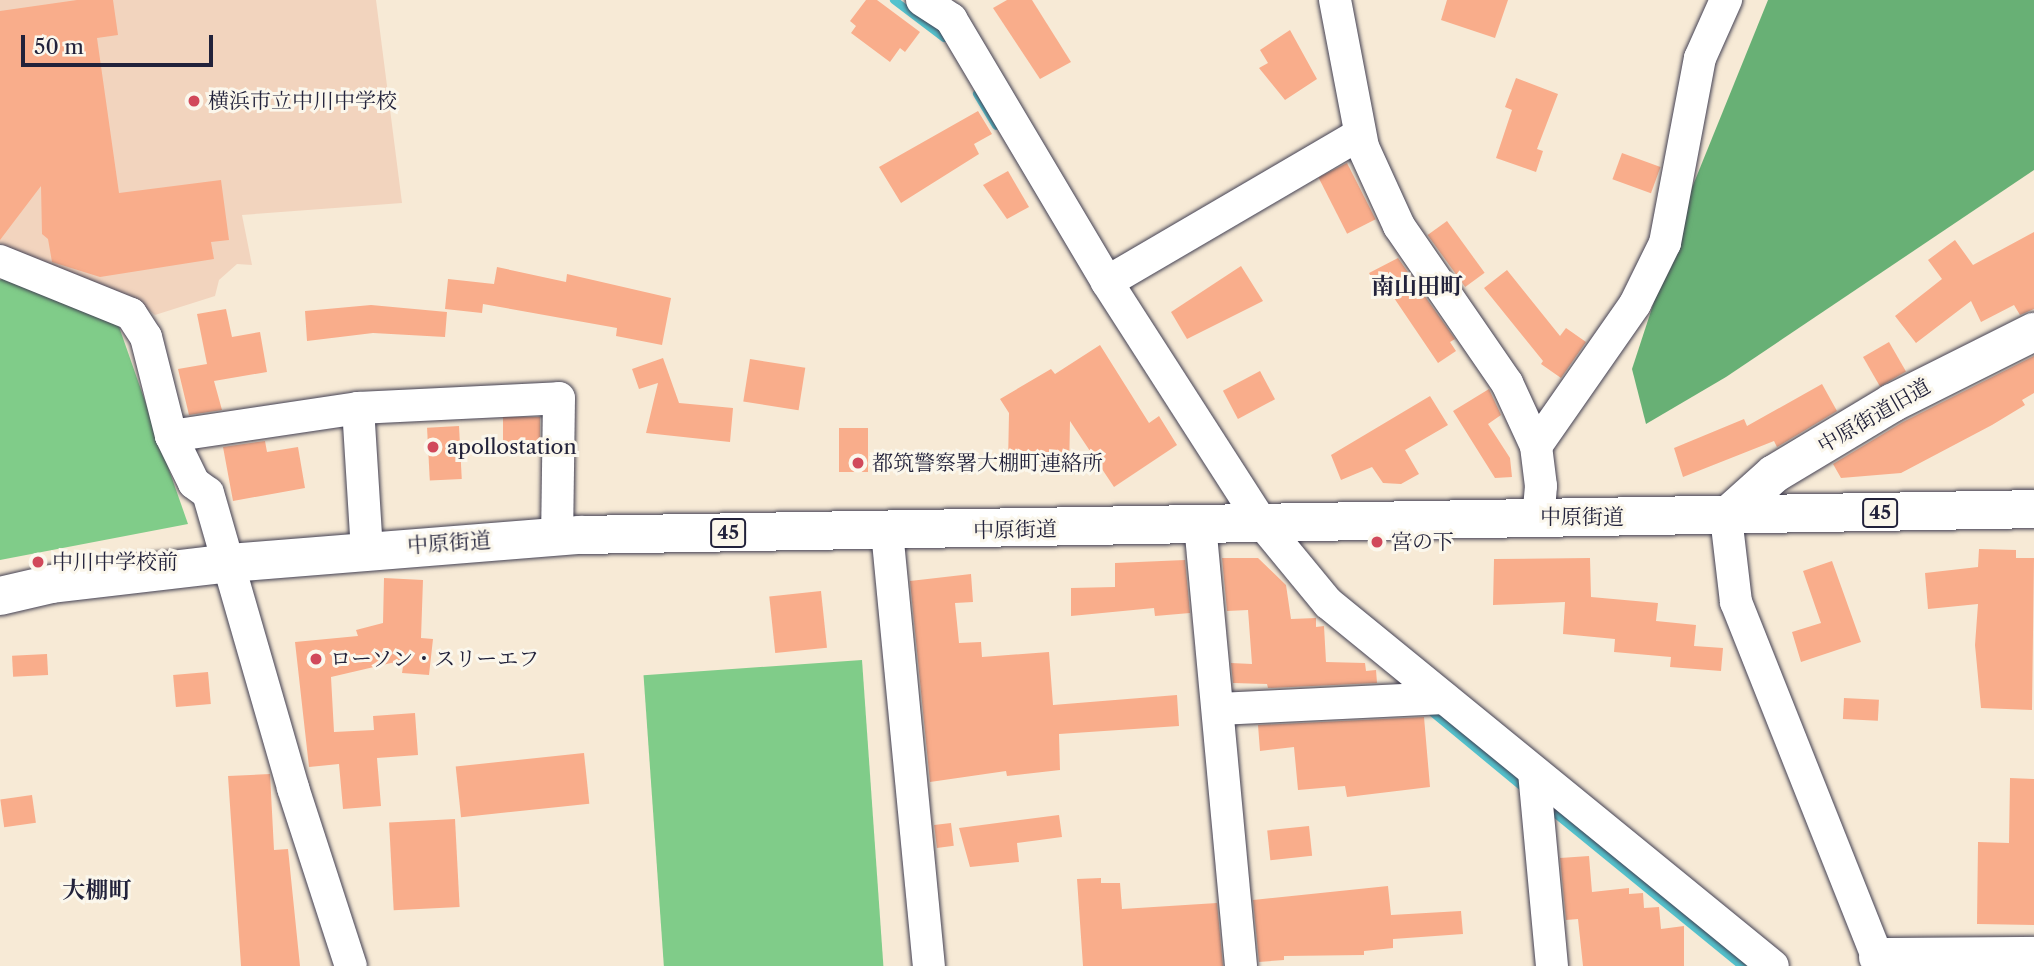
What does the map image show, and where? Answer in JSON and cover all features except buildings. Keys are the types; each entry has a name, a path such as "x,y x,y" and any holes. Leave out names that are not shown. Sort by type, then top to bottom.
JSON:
{"main road":[{"name":"中原街道旧道","path":"1726,517 1774,474 1892,403 2034,332"},
{"name":"中原街道","path":"0,596 52,584 230,563 557,536 1726,517 2034,509"},
{"path":"1880,961 2034,956"}],"street":[{"path":"922,0 951,19 1107,282 1262,523 1328,603 1534,775 1773,966"},
{"path":"1335,0 1359,135 1399,226 1507,383 1536,446 1541,486 1538,518"},
{"path":"1536,446 1635,304 1665,243 1700,58 1726,0"},
{"path":"1107,282 1359,135"},
{"path":"3,265 131,314 146,337 171,436 194,483 208,493 293,788 351,966"},
{"path":"171,436 358,408 559,398 557,536"},
{"path":"358,408 367,550"},
{"path":"1726,517 1736,602 1880,961"},
{"path":"1200,524 1241,966"},
{"path":"887,531 929,966"},
{"path":"1219,709 1444,698"},
{"path":"1534,775 1552,966"}],"shaded area":[{"name":"横浜市立中川中学校","path":"0,0 376,0 402,203 242,215 252,265 237,264 219,280 215,296 155,315 133,297 44,265 0,243"}],"green space":[{"path":"1768,0 2034,0 2034,170 1726,377 1646,424 1632,369 1689,195"},
{"path":"14,274 117,321 188,524 0,560 0,280"},
{"path":"862,660 883,966 664,966 644,675"}],"waterway":[{"path":"894,0 944,38"},
{"path":"977,94 996,126"},
{"path":"1428,709 1526,790"},
{"path":"1547,807 1742,966"}],"place":[{"name":"横浜市立中川中学校","path":"194,101"},
{"name":"apollostation","path":"433,447"},
{"name":"都筑警察署大棚町連絡所","path":"858,463"},
{"name":"宮の下","path":"1377,542"},
{"name":"中川中学校前","path":"38,562"},
{"name":"ローソン・スリーエフ","path":"316,659"}],"district":[{"name":"南山田町","path":"1417,286"},
{"name":"大棚町","path":"97,890"}]}
